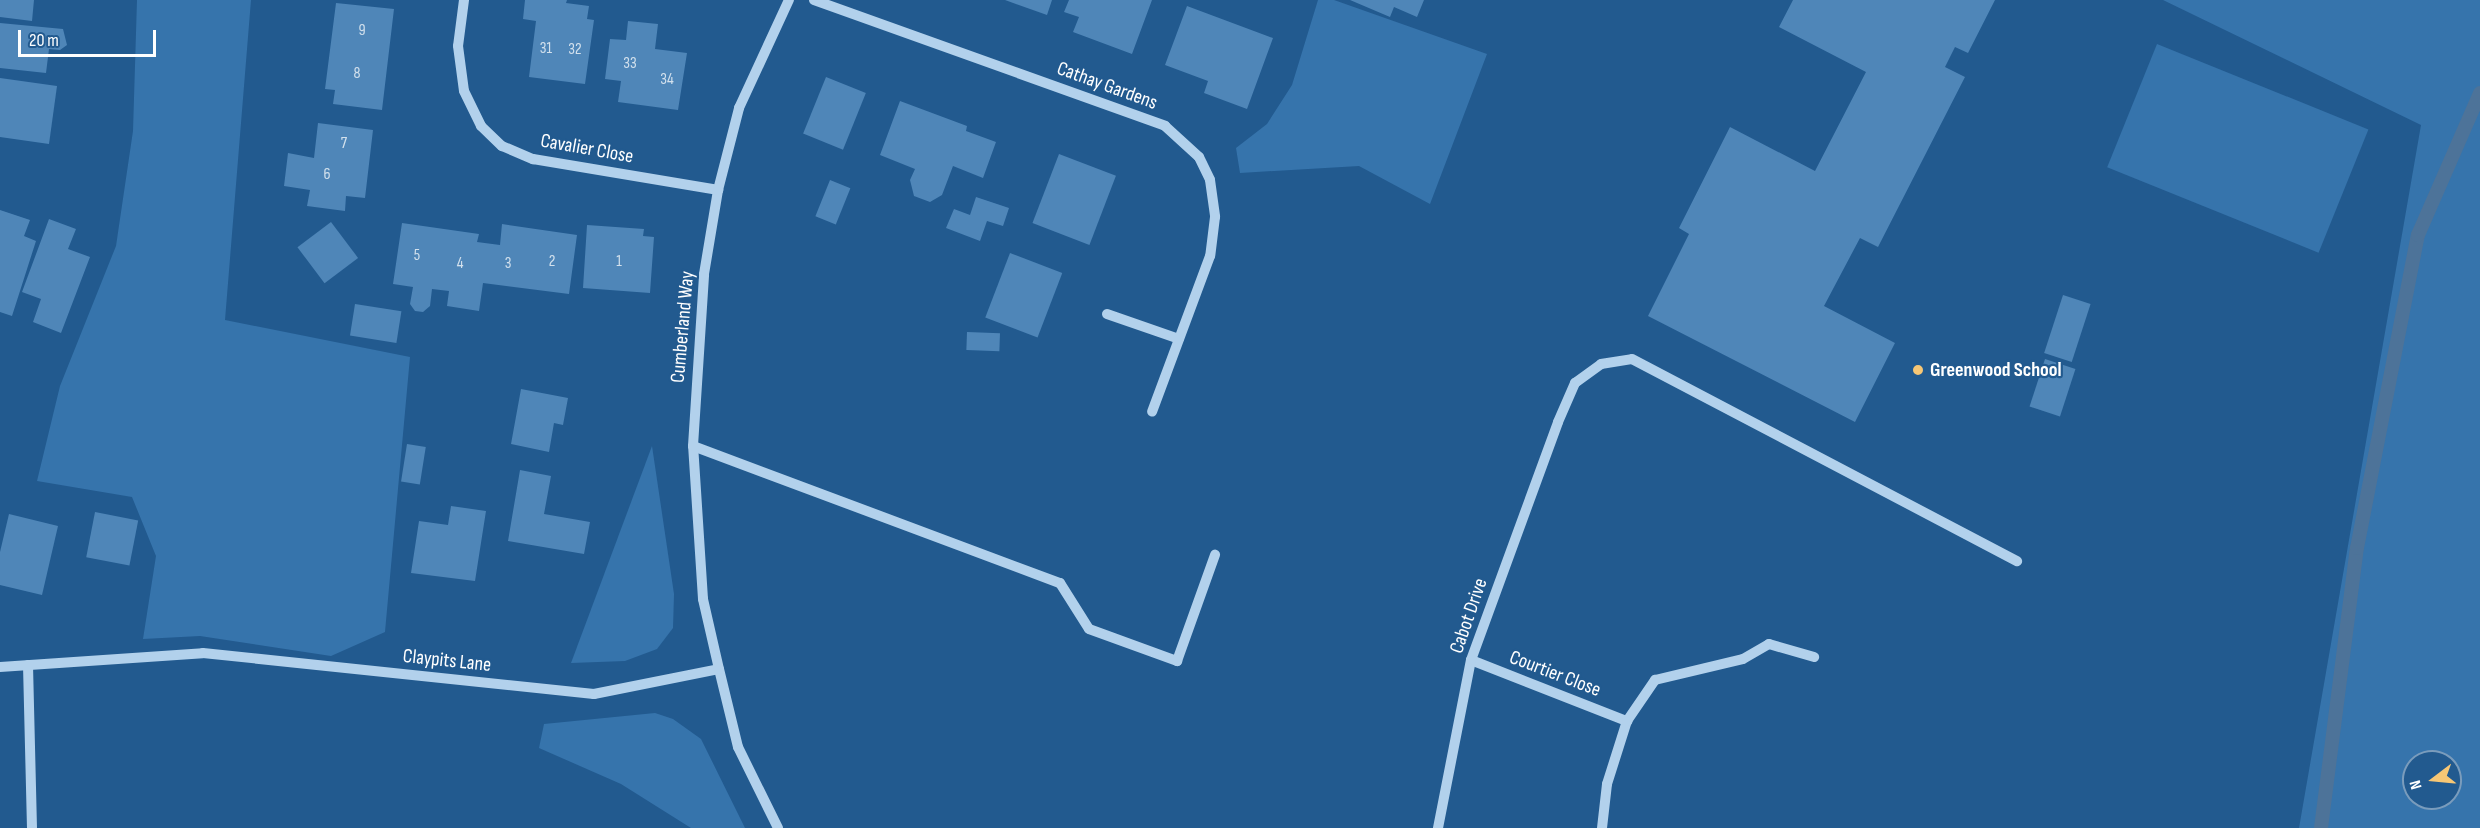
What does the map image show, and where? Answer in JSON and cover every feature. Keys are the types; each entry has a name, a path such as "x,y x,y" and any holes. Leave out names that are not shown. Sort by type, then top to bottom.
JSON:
{"street":[{"name":"Cavalier Close","path":"464,0 458,46 464,91 481,126 502,146 533,159 718,190"},
{"name":"Cumberland Way","path":"719,669 703,598 693,446 704,274 718,190 739,108 789,0"},
{"name":"Cathay Gardens","path":"814,0 1165,126 1199,157 1210,180 1215,217 1209,256 1152,412"},
{"path":"1107,314 1179,339"},
{"name":"Cabot Drive","path":"1438,828 1471,660 1558,422 1575,383 1601,364 1632,358 2017,561"},
{"path":"693,446 1060,583 1089,629 1177,661 1215,555"},
{"path":"1602,828 1607,784 1627,721 1655,680 1743,659 1769,644 1814,657"},
{"name":"Claypits Lane","path":"0,667 203,653 594,694 719,669"},
{"name":"Courtier Close","path":"1471,660 1627,721"},
{"path":"28,665 32,828"},
{"path":"719,669 738,747 778,828"}],"shaded area":[{"path":"137,0 251,0 225,320 410,357 385,632 331,656 200,636 143,639 156,556 132,497 37,481 60,386 116,246 133,131"},
{"path":"1318,0 1334,0 1487,54 1430,204 1359,166 1240,173 1236,148 1267,124 1292,85"},
{"path":"2163,0 2480,0 2480,828 2299,828 2421,125"},
{"path":"2157,44 2368,129 2319,253 2107,167"},
{"path":"652,446 674,594 673,628 657,649 625,661 571,663"},
{"path":"655,713 673,719 701,739 745,828 691,828 621,784 539,748 544,724"}],"building":[{"path":"0,0 34,0 32,21 0,17"},
{"path":"525,0 567,0 566,3 589,6 587,19 594,20 585,84 529,77 536,21 523,19"},
{"path":"1005,0 1052,0 1047,15"},
{"path":"1069,0 1152,0 1132,54 1073,32 1079,17 1064,12"},
{"path":"1350,0 1424,0 1417,17 1394,7 1390,17"},
{"path":"1793,0 1995,0 1968,53 1955,47 1945,67 1965,77 1878,247 1860,238 1824,306 1895,343 1855,422 1648,316 1689,234 1679,228 1730,127 1815,171 1866,72 1779,27"},
{"path":"336,3 394,9 382,110 333,104 335,90 325,89"},
{"path":"1187,6 1273,38 1247,109 1204,93 1208,81 1165,65"},
{"path":"628,21 658,24 655,49 687,53 678,110 618,102 621,81 605,79 610,39 626,40"},
{"path":"0,23 63,29 67,45 60,50 49,49 46,73 0,68"},
{"path":"826,77 866,93 843,150 803,134"},
{"path":"0,78 57,86 49,144 0,137"},
{"path":"900,101 967,126 966,131 996,142 983,178 953,166 942,195 930,202 914,196 910,180 915,169 880,155"},
{"path":"318,123 373,130 365,198 346,196 345,211 307,206 310,190 284,186 288,153 314,158"},
{"path":"1059,154 1116,176 1089,245 1032,223"},
{"path":"830,180 850,188 836,224 815,216"},
{"path":"976,197 1009,208 1003,226 987,221 980,241 946,228 954,209 970,215"},
{"path":"0,210 30,220 24,236 36,241 12,316 0,312"},
{"path":"49,219 76,229 68,249 90,257 61,333 33,322 41,299 22,292"},
{"path":"331,222 358,258 325,283 297,247"},
{"path":"402,223 479,234 477,242 500,245 502,224 577,235 569,294 483,283 479,311 447,306 449,291 432,289 430,306 423,312 415,311 410,304 413,287 393,284"},
{"path":"587,225 644,229 643,236 654,237 650,293 583,288"},
{"path":"1010,253 1062,273 1038,337 985,317"},
{"path":"2063,295 2091,304 2072,362 2044,353"},
{"path":"355,304 401,311 396,343 350,336"},
{"path":"967,332 1000,333 999,351 966,350"},
{"path":"2045,359 2075,369 2060,416 2030,407"},
{"path":"521,389 568,398 563,425 554,423 549,452 511,444"},
{"path":"407,444 426,447 420,485 401,482"},
{"path":"520,470 551,476 544,514 590,522 584,554 508,541"},
{"path":"451,506 486,511 475,581 411,573 419,521 448,525"},
{"path":"95,512 138,520 129,566 86,557"},
{"path":"9,514 58,526 42,595 0,585 0,552"}],"waterway":[{"path":"2321,828 2357,548 2418,235 2480,93"}],"place":[{"name":"Greenwood School","path":"1918,370"}]}
